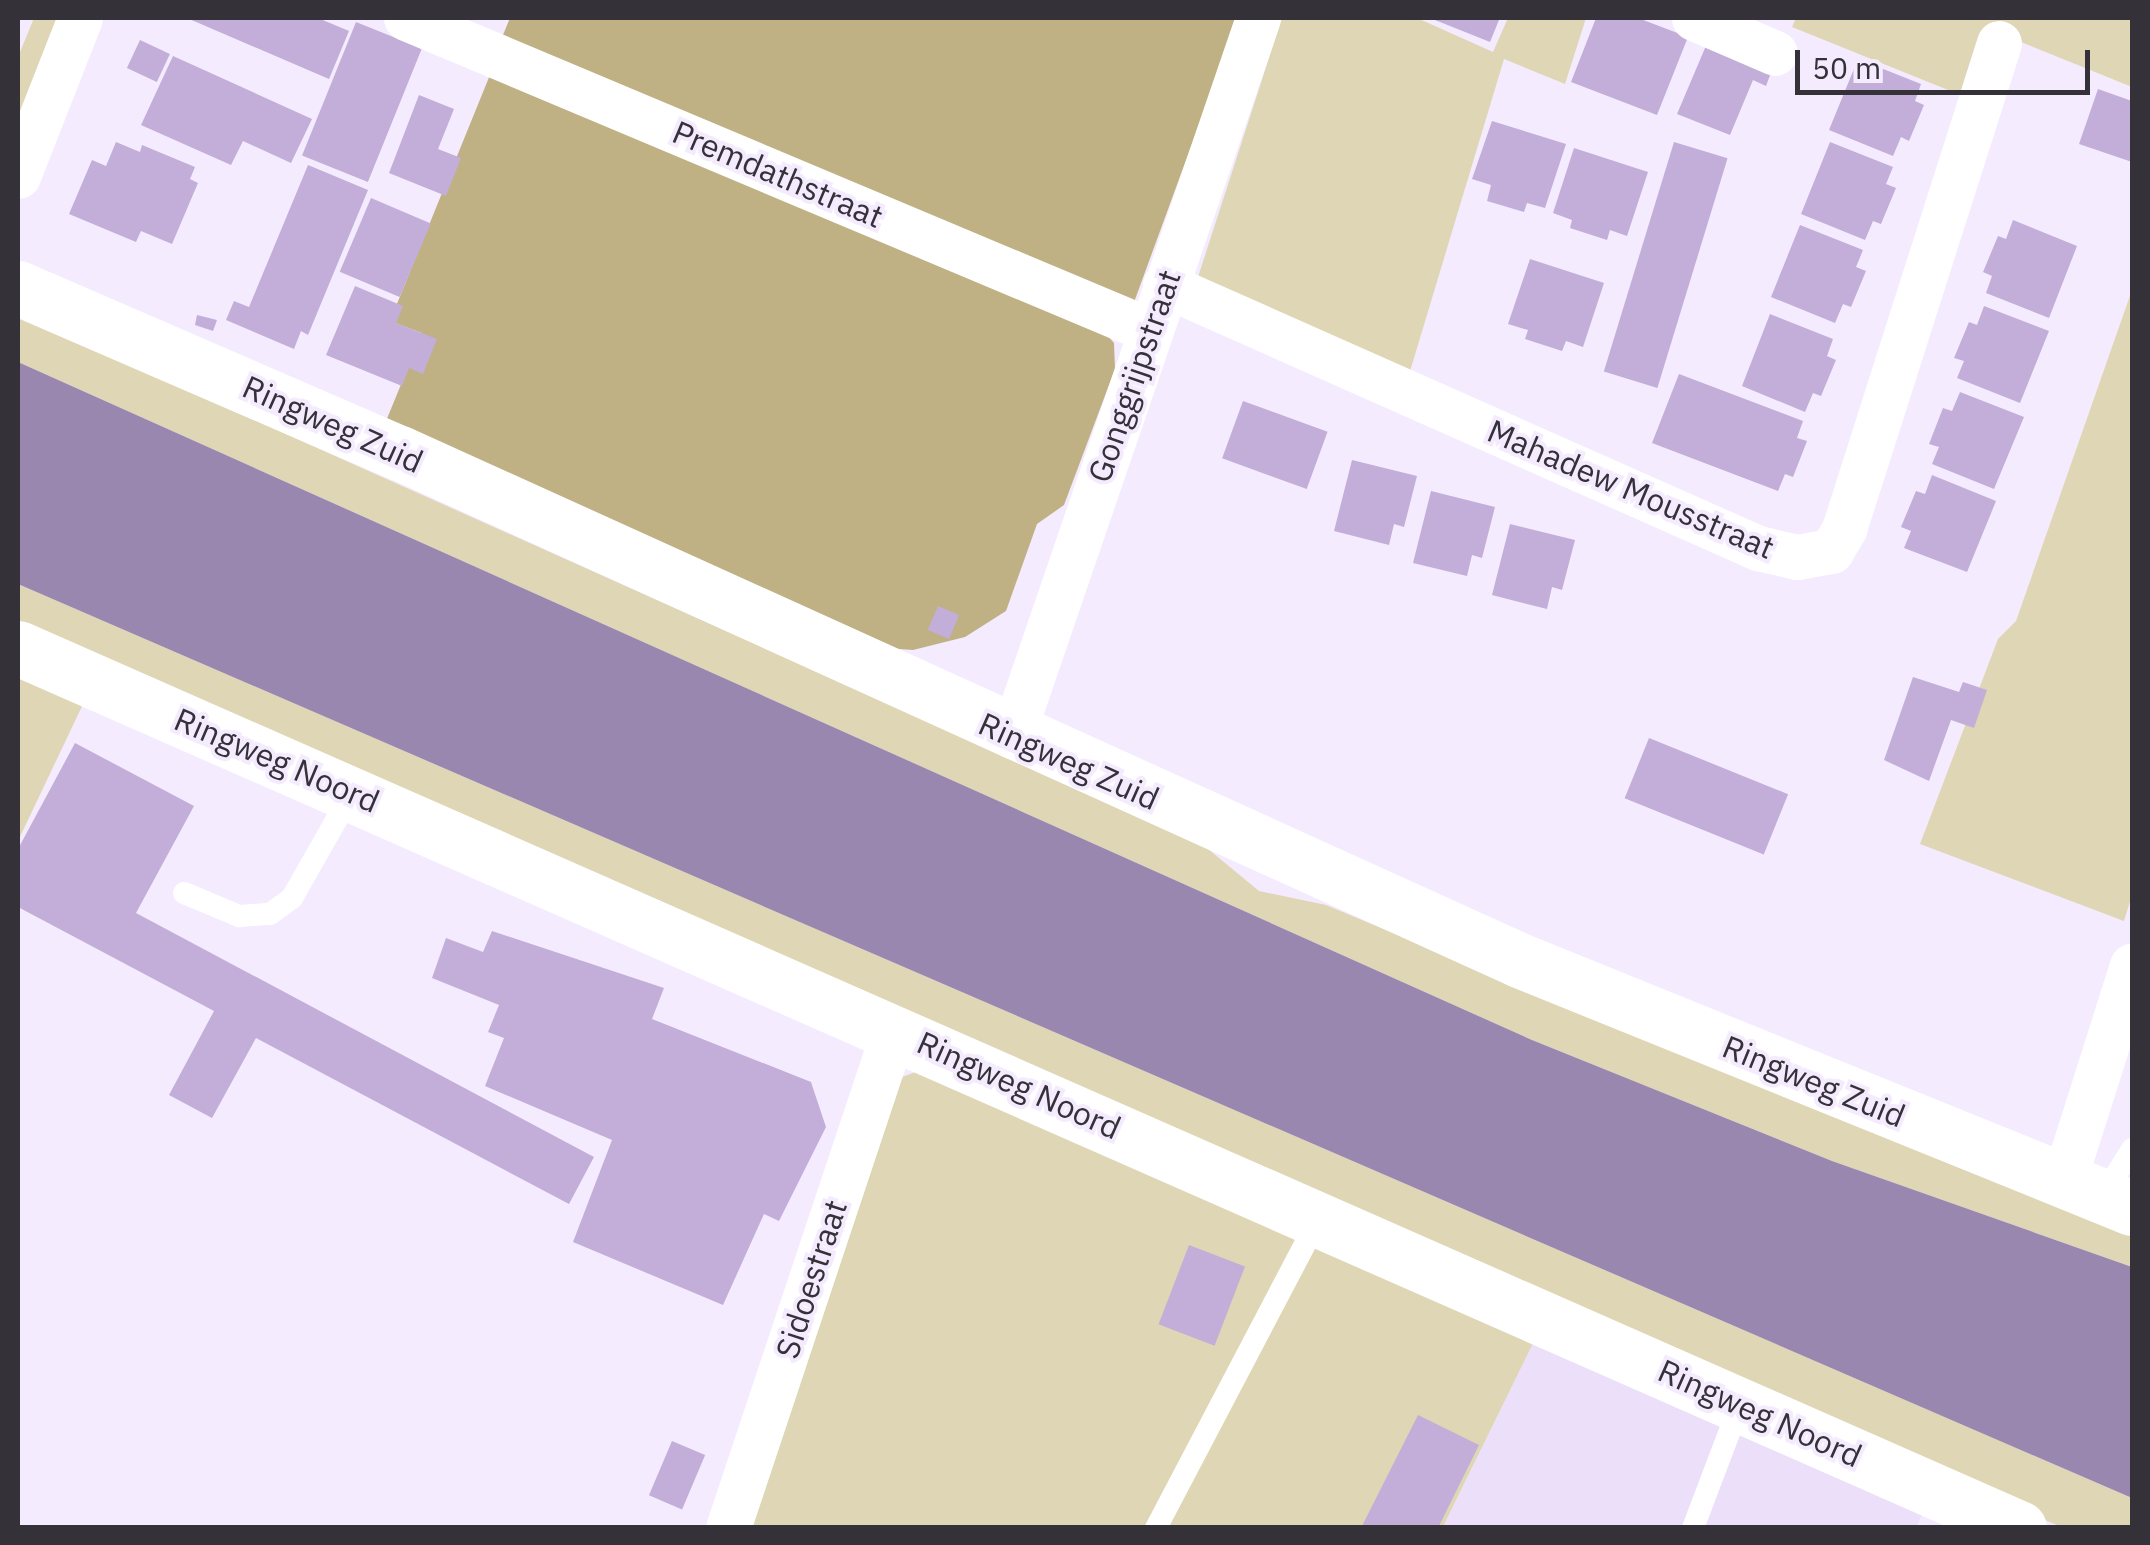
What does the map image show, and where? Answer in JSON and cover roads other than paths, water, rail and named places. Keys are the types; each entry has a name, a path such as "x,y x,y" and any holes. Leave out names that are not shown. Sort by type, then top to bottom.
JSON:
{"street":[{"path":"18,176 80,18"},
{"name":"Premdathstraat","path":"406,18 1149,330"},
{"name":"Gonggrijpstraat","path":"1012,736 1258,18"},
{"path":"1694,18 1775,53"},
{"name":"Mahadew Mousstraat","path":"1164,285 1758,548 1797,557 1831,551 1844,529 2000,43"},
{"name":"Ringweg Zuid","path":"18,288 400,452 1012,736 1519,960 2100,1195"},
{"name":"Ringweg Noord","path":"18,648 352,791 2018,1528"},
{"path":"2100,1195 2132,966"},
{"name":"Sidoestraat","path":"728,1528 894,1030"}],"lane":[{"path":"184,893 239,916 270,914 292,898 352,791"},
{"path":"2100,1195 2132,1150"},
{"path":"1156,1528 1319,1218"},
{"path":"1692,1528 1740,1404"}]}
